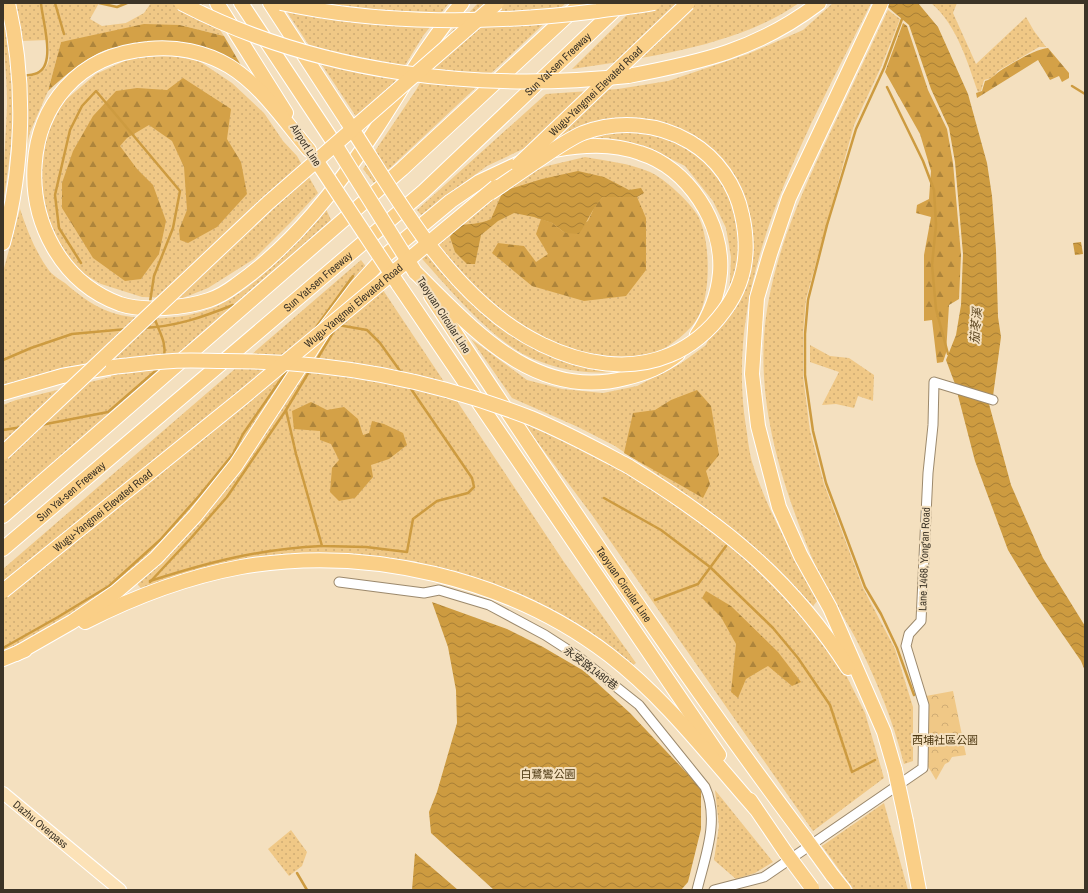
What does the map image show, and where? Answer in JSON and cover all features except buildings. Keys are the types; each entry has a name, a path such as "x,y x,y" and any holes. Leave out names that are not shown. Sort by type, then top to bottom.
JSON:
{"highway":[{"path":"3,243 12,204 17,168 20,105 18,56 8,3"},
{"path":"181,3 255,37 317,57 367,67 434,76 508,81 589,80 628,76 717,57 760,40 797,19 819,3"},
{"name":"Airport Line","path":"217,3 309,150 398,284"},
{"path":"16,654 72,622 116,592 156,558 195,516 236,465 311,350 356,288 385,256 450,202 479,182 545,152 582,145 613,146 641,153 665,164 688,184 702,205 715,230 719,253 720,273 715,300 705,322 692,342 669,361 648,372 615,381 588,383 560,379 532,368 493,347 415,272 338,150 241,3"},
{"path":"270,3 431,248 466,288 486,307 522,334 566,355 593,363 635,364 677,353 694,343 714,325 734,298 747,252 746,230 740,205 732,186 722,170 695,145 677,134 658,128 621,126 583,133 566,141 490,193"},
{"path":"281,3 340,13 402,18 464,20 553,17 654,3"},
{"path":"309,150 254,85 228,66 187,50 164,47 137,50 110,57 77,75 63,87 40,120 33,142 28,170 30,198 35,224 47,249 60,267 75,282 90,292 107,300 125,306 147,308 183,305 210,300 234,287 257,269 289,240 313,214 346,172 376,129 434,36 462,3"},
{"path":"3,453 268,203 497,3"},
{"path":"3,516 385,184 581,3"},
{"name":"Sun Yat-sen Freeway","path":"3,549 424,191 622,3"},
{"name":"Wugu-Yangmei Elevated Road","path":"3,591 242,399 490,193 688,3"},
{"path":"881,3 789,198 757,298 752,374 758,426 779,507 801,556 830,608 884,732 895,770 919,890"},
{"name":"Taoyuan Circular Line","path":"415,272 564,498 664,643 844,890"},
{"name":"Taoyuan Circular Line","path":"398,284 553,514 786,853 813,889"},
{"path":"3,392 62,376 113,367 174,361 258,361 316,364 369,372 424,383 480,400 532,419 577,439 628,466 708,518 774,575 809,612 827,635 870,702"},
{"path":"3,659 144,595 240,567 335,560 401,568 451,579 503,596 584,637 610,656 647,688 755,808"}],"main road":[{"name":"Dazhu Overpass","path":"3,793 120,890"}],"street":[{"name":"Lane 1468, Yong'an Road","path":"714,890 764,877 923,768 924,704 906,646 909,634 921,620 928,473 933,425 934,382 993,400"},
{"name":"永安路1480巷","path":"339,582 424,593 439,590 489,605 564,647 639,705 705,787 710,799 713,822 697,890"}],"green space":[{"path":"15,3 99,3 90,19 102,26 126,23 144,13 151,3 202,3 224,36 180,25 61,42 48,91 30,132 24,156 25,78 33,76 44,69 49,61 49,48 48,40 21,41"},
{"path":"281,3 449,3 423,36 365,130"},
{"path":"478,3 566,3 374,183 363,169 416,90 447,36"},
{"path":"639,3 799,3 775,18 720,40 660,55 572,69"},
{"path":"833,3 871,3 821,103 797,155 776,207 758,261 746,315 742,371 746,427 753,465 774,517 818,600 813,606 766,559 724,522 689,496 615,446 578,427 512,398 471,339 527,380 562,389 603,393 637,386 680,364 706,345 727,296 730,282 731,257 726,228 713,201 685,166 651,149 607,138 555,141 523,149 487,166 421,215 417,210 546,94 618,89 668,81 748,54 803,30"},
{"path":"931,3 957,3 953,13 976,64 1026,17 1046,47 1039,47 998,71 992,78 984,80 981,91 978,92 960,44 948,22"},
{"path":"888,10 900,19 881,67 854,125 806,299 803,334 803,376 810,431 824,484 863,588 895,649 913,707 913,761 904,764 895,732 877,685 856,639 819,575 784,482 770,425 764,367 764,337 772,283 779,257 797,205"},
{"path":"3,18 10,47 13,105 9,164 3,202 7,104"},
{"path":"903,23 907,26 928,90 947,129 953,163 961,255 959,299 949,305 946,353 943,362 937,363 932,320 924,321 924,255 931,217 916,213 917,205 929,199 931,171 920,134 885,72"},
{"path":"144,24 180,25 224,36 242,67 214,52 199,47 170,42 139,43 105,50 99,53 72,70 48,91 61,42"},
{"path":"1048,48 1069,73 1069,78 1062,82 1059,76 1050,80 1038,60 977,98 976,93 982,91 985,81 1023,57"},
{"path":"167,55 199,61 232,83 264,113 283,141 297,156 318,193 254,259 208,288 183,298 142,297 101,284 72,267 49,233 37,191 40,148 63,102 96,74 131,58"},
{"path":"183,78 231,109 227,139 241,162 247,194 217,227 188,243 180,240 179,230 187,210 184,167 172,141 149,125 127,138 120,146 137,169 153,185 166,221 159,254 141,279 125,281 93,258 62,208 62,183 73,151 93,116 116,91 137,88 167,90"},
{"path":"585,157 634,166 656,175 670,185 694,210 698,216 705,240 708,270 707,285 701,312 695,322 676,341 620,371 595,373 570,370 546,364 523,354 493,333 478,319 412,248 479,192 547,166"},
{"path":"603,197 637,197 646,218 646,270 626,296 584,301 532,286 492,253 498,243 524,246 536,262 548,254 536,234 541,219 552,223 565,233 588,221 596,204"},
{"path":"20,209 35,248 43,262 54,275 74,291 100,308 117,314 145,318 189,315 215,307 245,289 275,264 326,209 331,220 3,508 3,405 16,400 111,377 113,360 66,367 3,385 3,272"},
{"path":"361,260 367,268 292,379 253,434 212,487 167,536 118,581 64,619 3,651 3,569"},
{"path":"375,278 564,562 636,663 632,666 497,586 414,561 322,555 143,591 136,582 213,504 251,455 330,331"},
{"path":"810,345 830,356 849,358 874,375 873,401 858,396 854,408 836,404 822,405 839,372 810,362"},
{"path":"697,390 711,406 719,455 706,471 710,484 703,498 624,453 633,413 655,410 671,400"},
{"path":"311,402 327,410 344,407 358,419 363,435 369,433 372,421 384,424 403,433 407,445 389,459 371,465 373,477 355,498 339,501 330,492 332,468 339,460 331,444 320,440 320,431 294,429 292,411"},
{"path":"523,423 597,456 671,499 749,560 796,605 841,665 865,713 884,778 813,831 592,515"},
{"path":"706,591 731,606 778,652 801,682 792,686 768,666 746,679 738,698 731,692 736,644 721,617 702,598"},
{"name":"西埔社區公園","path":"953,691 966,755 952,757 949,762 945,764 936,780 926,763 926,696"},
{"path":"715,790 773,862 755,873 736,879 714,860 719,826"},
{"path":"884,803 908,890 854,890 822,846"},
{"path":"291,830 307,852 302,866 289,876 268,849"}],"water":[{"name":"茄苳溪","path":"883,3 918,3 938,27 968,94 987,163 992,196 996,250 998,317 1001,337 993,396 989,404 1011,485 1043,558 1085,626 1085,671 1081,661 1036,596 1008,550 975,461 955,384 946,360 956,335 961,305 963,254 955,162 949,128 931,89 909,25"},
{"path":"578,171 604,177 629,190 641,188 644,193 637,197 603,197 593,210 579,234 565,233 552,223 534,217 514,213 498,221 481,235 475,264 467,264 455,252 450,237 457,226 478,223 491,219 503,191 542,179"},
{"path":"1081,242 1083,254 1075,255 1073,243"},
{"name":"白鷺鸞公園","path":"432,602 507,629 543,647 584,671 630,713 701,788 701,829 688,882 681,890 494,890 431,833 429,812 437,792 457,723 456,690 448,647"},
{"path":"415,853 458,890 412,890"}],"waterway":[{"path":"24,76 39,72 44,67 47,59 47,40 41,3"},
{"path":"55,3 64,34"},
{"path":"99,3 117,7 127,3"},
{"path":"902,19 884,68 856,129 827,225 808,300 805,334 805,375 813,431 826,483 865,587 881,614 897,648 914,695"},
{"path":"1072,86 1085,94"},
{"path":"887,87 923,161 934,190 936,225 932,265 936,309 948,354"},
{"path":"81,263 59,228 55,195 70,130 82,106 96,91 180,191 173,228 154,276 150,302"},
{"path":"314,330 353,276"},
{"path":"142,328 166,326 189,321 233,305"},
{"path":"154,316 163,341 165,351 164,357"},
{"path":"338,325 367,330 380,343 403,375"},
{"path":"3,360 31,348 72,334 127,329"},
{"path":"316,361 335,329"},
{"path":"41,425 108,412 160,367"},
{"path":"3,648 109,586 160,540 199,496 233,454 243,434 288,369"},
{"path":"286,410 310,370"},
{"path":"150,582 227,497 286,410 296,454 322,546 366,547 407,552 413,519 437,501 468,493 474,487 472,478 409,386"},
{"path":"3,430 22,427"},
{"path":"604,498 661,530 710,567 773,628 798,658 830,705 852,772 875,760"},
{"path":"150,581 214,562 255,553 322,546"},
{"path":"655,600 698,584 726,546"},
{"path":"297,873 307,890"}]}
